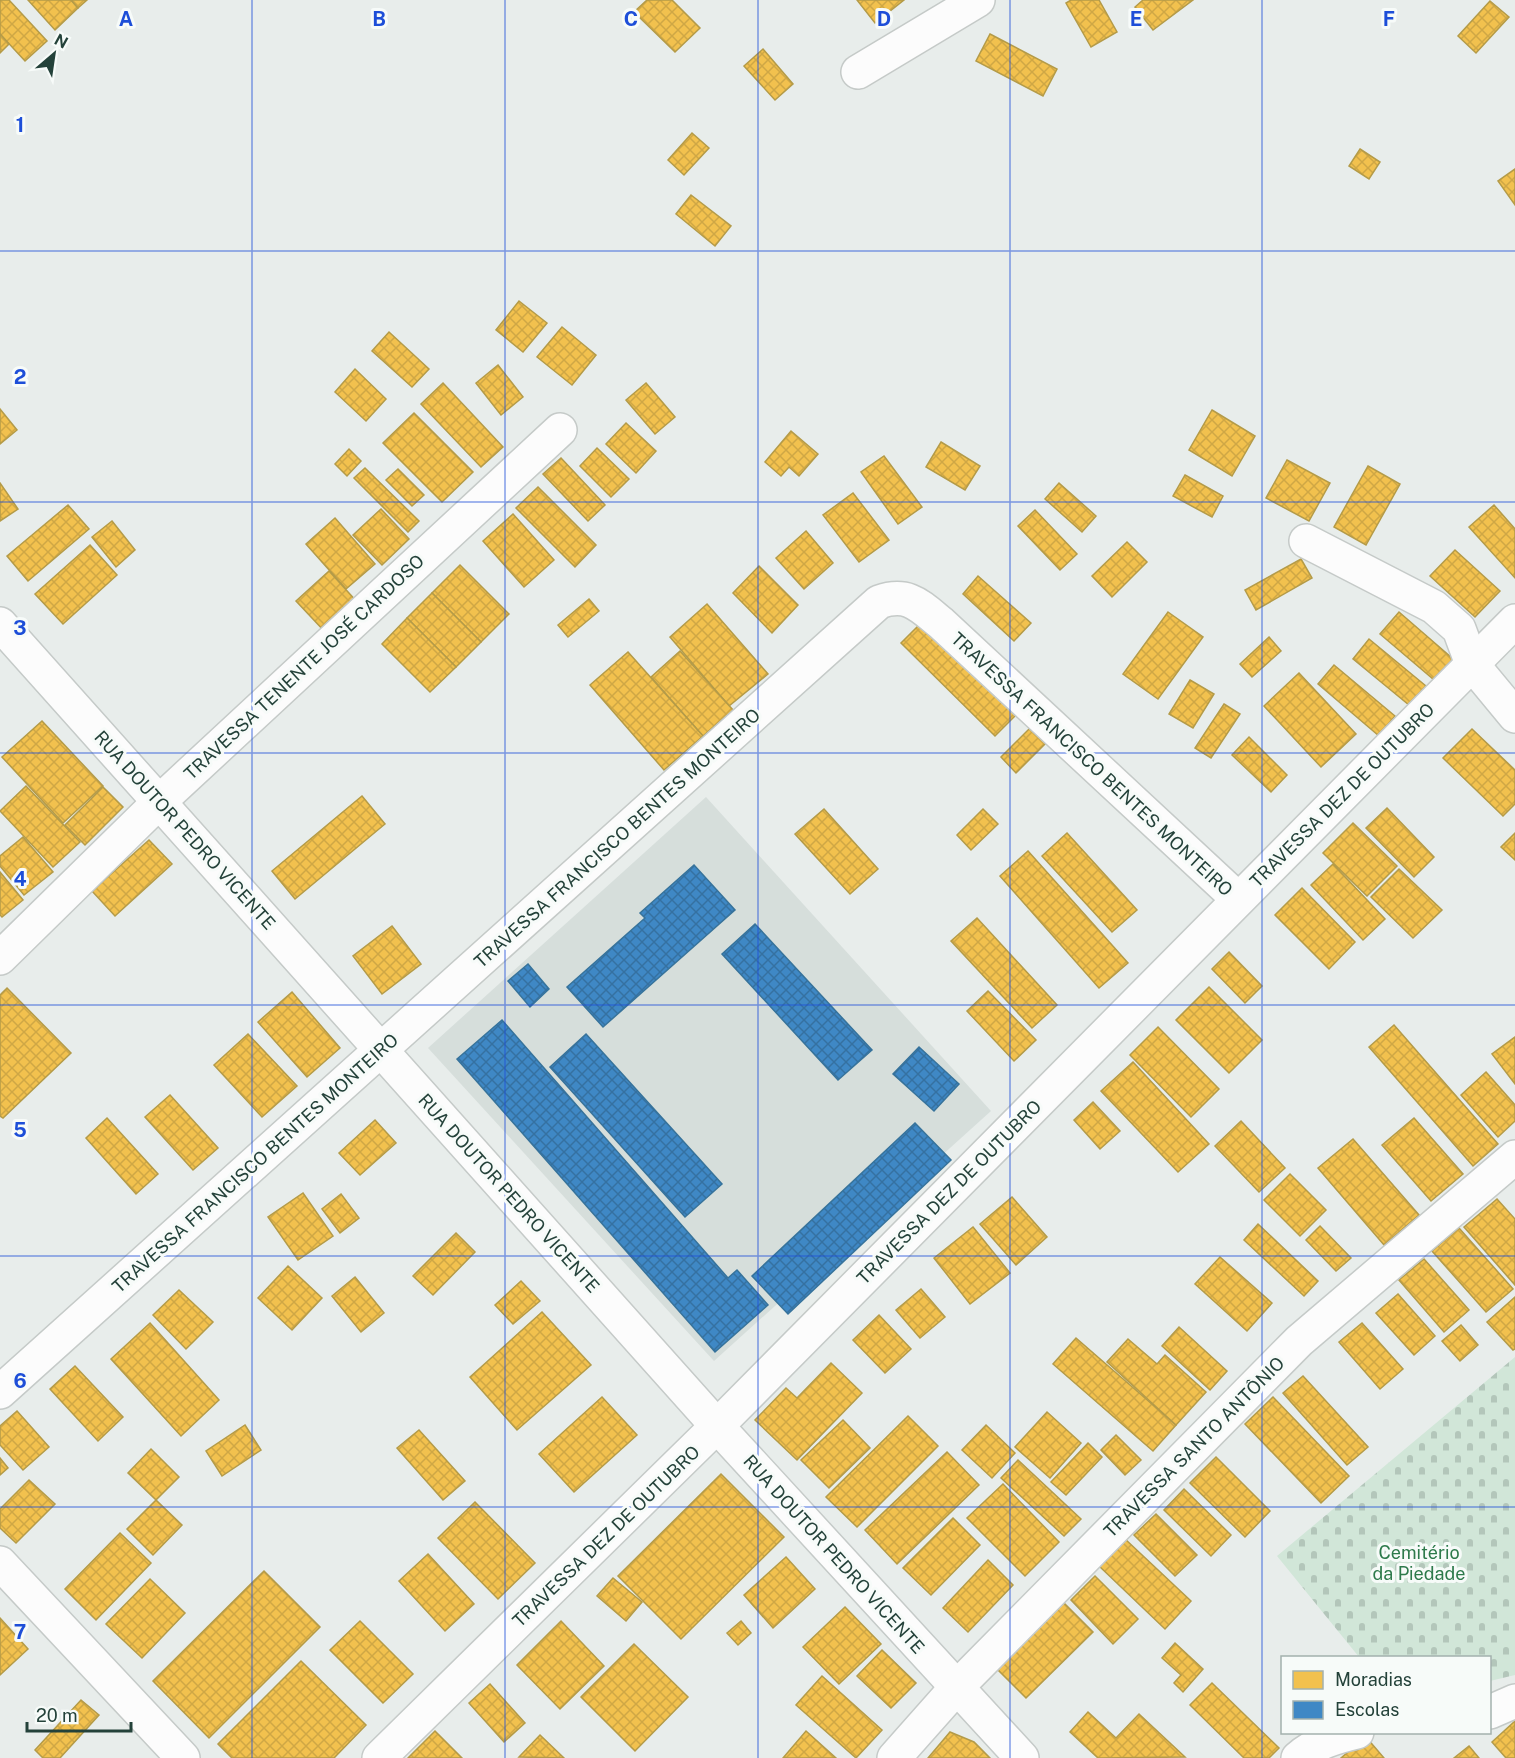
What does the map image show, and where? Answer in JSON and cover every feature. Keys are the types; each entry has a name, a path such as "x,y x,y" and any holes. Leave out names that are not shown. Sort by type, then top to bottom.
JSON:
{"street":[{"path":"858,72 978,0"},
{"name":"TRAVESSA TENENTE JOSÉ CARDOSO","path":"0,958 159,802 560,430"},
{"path":"1306,541 1434,607 1459,629 1472,664 1515,716"},
{"name":"TRAVESSA FRANCISCO BENTES MONTEIRO","path":"0,1392 879,602 893,597 914,601 1238,900"},
{"name":"TRAVESSA DEZ DE OUTUBRO","path":"379,1758 717,1426 1515,621"},
{"name":"RUA DOUTOR PEDRO VICENTE","path":"0,624 717,1426 1022,1758"},
{"name":"TRAVESSA SANTO ANTÔNIO","path":"894,1758 956,1688 1299,1341 1515,1157"},
{"path":"0,1563 183,1758"},
{"path":"1491,1712 1515,1701"},
{"path":"1298,1758 1310,1748 1348,1734"}],"shaded area":[{"path":"706,797 991,1111 714,1361 428,1048"}],"green space":[{"name":"Cemitério da Piedade","path":"1515,1357 1515,1675 1491,1681 1491,1656 1358,1656 1277,1556"}],"building: Moradias":[{"path":"0,0 9,0 47,41 25,61 0,34"},
{"path":"28,0 71,0 78,8 55,30"},
{"path":"71,0 87,0 78,8"},
{"path":"647,0 672,0 700,28 675,52 634,12"},
{"path":"857,0 904,0 875,23"},
{"path":"1071,0 1099,0 1117,32 1091,47 1066,3"},
{"path":"1143,0 1193,0 1153,30 1135,7"},
{"path":"1490,1 1509,17 1476,53 1458,36"},
{"path":"0,34 9,44 0,53"},
{"path":"990,34 1057,69 1043,96 976,61"},
{"path":"763,49 793,84 775,100 744,66"},
{"path":"692,133 709,148 684,175 668,160"},
{"path":"1360,149 1380,162 1369,179 1349,166"},
{"path":"1515,169 1515,205 1498,181"},
{"path":"691,195 731,226 715,246 676,214"},
{"path":"519,301 547,323 523,352 496,330"},
{"path":"562,327 596,355 572,385 537,357"},
{"path":"389,332 429,369 412,387 372,351"},
{"path":"498,365 523,397 501,415 476,383"},
{"path":"355,369 386,399 366,421 335,392"},
{"path":"443,383 503,447 481,467 421,404"},
{"path":"646,383 675,417 655,434 626,400"},
{"path":"0,409 17,430 0,444"},
{"path":"1212,410 1255,436 1232,476 1189,450"},
{"path":"414,413 473,472 442,502 383,443"},
{"path":"626,423 656,451 636,473 606,444"},
{"path":"791,431 818,454 799,476 789,467 781,476 765,462"},
{"path":"941,442 980,466 965,490 926,467"},
{"path":"597,448 629,479 611,497 580,466"},
{"path":"349,449 361,461 347,476 335,464"},
{"path":"884,456 922,507 898,524 861,472"},
{"path":"561,458 605,505 588,521 543,474"},
{"path":"1287,460 1330,483 1309,521 1266,498"},
{"path":"1368,466 1400,484 1366,545 1334,527"},
{"path":"365,468 419,521 408,532 354,478"},
{"path":"398,469 424,495 412,506 386,480"},
{"path":"1185,475 1223,496 1212,517 1173,496"},
{"path":"0,483 18,509 0,521"},
{"path":"1059,483 1096,516 1082,532 1045,499"},
{"path":"538,487 596,545 575,567 516,508"},
{"path":"853,493 889,540 859,562 823,515"},
{"path":"68,505 89,529 28,581 7,556"},
{"path":"1494,505 1515,529 1515,578 1469,527"},
{"path":"381,509 409,539 382,565 353,535"},
{"path":"1035,510 1077,554 1060,570 1018,526"},
{"path":"513,514 554,560 524,587 483,541"},
{"path":"335,518 375,564 346,589 306,544"},
{"path":"112,521 135,550 116,567 92,537"},
{"path":"806,531 833,563 804,589 776,558"},
{"path":"1127,542 1147,562 1112,597 1092,576"},
{"path":"90,545 117,575 63,624 35,594"},
{"path":"1455,550 1500,591 1475,617 1430,576"},
{"path":"1301,559 1312,578 1256,610 1245,590"},
{"path":"460,565 509,614 481,642 432,593"},
{"path":"759,566 798,605 772,633 733,593"},
{"path":"329,571 358,603 326,633 296,601"},
{"path":"978,576 1031,623 1014,641 963,594"},
{"path":"432,593 481,642 456,667 407,618"},
{"path":"589,599 599,611 568,637 558,625"},
{"path":"707,604 768,674 729,706 670,637"},
{"path":"1168,612 1203,637 1158,699 1123,674"},
{"path":"1399,612 1459,664 1440,685 1380,634"},
{"path":"407,618 456,667 430,692 382,644"},
{"path":"924,620 1018,713 995,736 901,643"},
{"path":"1269,637 1281,651 1252,677 1240,664"},
{"path":"1369,639 1426,686 1409,705 1353,659"},
{"path":"680,651 733,710 703,736 651,677"},
{"path":"628,652 703,736 664,770 590,685"},
{"path":"1334,665 1395,716 1379,736 1318,684"},
{"path":"1299,673 1356,734 1321,767 1264,706"},
{"path":"1190,680 1214,694 1193,728 1169,714"},
{"path":"1224,704 1240,714 1211,758 1195,748"},
{"path":"42,721 103,786 63,823 2,757"},
{"path":"1032,726 1047,742 1016,773 1001,757"},
{"path":"1472,729 1515,770 1515,804 1503,816 1443,758"},
{"path":"1249,737 1287,775 1271,792 1232,755"},
{"path":"26,786 80,842 53,867 0,811"},
{"path":"103,787 123,807 85,845 65,825"},
{"path":"362,796 385,824 295,899 272,871"},
{"path":"1387,808 1434,857 1414,877 1366,828"},
{"path":"824,809 878,869 850,894 795,834"},
{"path":"983,809 998,824 971,850 957,835"},
{"path":"1353,823 1397,866 1367,896 1323,853"},
{"path":"1067,833 1137,910 1112,932 1042,856"},
{"path":"1515,833 1515,860 1501,847"},
{"path":"23,837 53,872 24,895 0,866 0,856"},
{"path":"149,840 172,864 115,916 92,891"},
{"path":"1028,851 1128,963 1099,988 1000,876"},
{"path":"1333,864 1385,919 1363,940 1311,885"},
{"path":"1399,869 1442,910 1413,938 1371,897"},
{"path":"0,872 23,900 2,917 0,915"},
{"path":"1302,888 1355,942 1329,969 1275,915"},
{"path":"977,918 1057,1005 1032,1028 951,941"},
{"path":"392,926 421,964 382,994 353,956"},
{"path":"1229,952 1262,986 1245,1003 1212,969"},
{"path":"1209,987 1262,1040 1229,1073 1176,1020"},
{"path":"7,988 71,1053 3,1118 0,1116 0,995"},
{"path":"988,991 1036,1040 1014,1061 967,1011"},
{"path":"292,992 340,1048 307,1077 258,1022"},
{"path":"1394,1025 1498,1144 1473,1166 1369,1047"},
{"path":"1158,1027 1219,1089 1191,1117 1130,1055"},
{"path":"248,1034 297,1086 262,1117 214,1065"},
{"path":"1515,1037 1515,1084 1492,1054"},
{"path":"1133,1062 1209,1144 1178,1172 1101,1091"},
{"path":"1486,1072 1515,1105 1515,1121 1498,1137 1461,1095"},
{"path":"170,1095 218,1148 193,1170 145,1117"},
{"path":"1093,1102 1120,1131 1100,1149 1074,1120"},
{"path":"107,1118 158,1174 136,1194 86,1138"},
{"path":"1414,1118 1463,1174 1431,1201 1382,1145"},
{"path":"375,1120 396,1143 360,1175 339,1153"},
{"path":"1241,1121 1285,1168 1259,1192 1215,1146"},
{"path":"1353,1139 1419,1215 1384,1245 1318,1168"},
{"path":"1290,1174 1326,1210 1300,1236 1264,1200"},
{"path":"303,1193 333,1236 298,1260 268,1217"},
{"path":"341,1194 359,1218 340,1233 322,1209"},
{"path":"1012,1197 1047,1237 1016,1265 980,1224"},
{"path":"1497,1199 1515,1219 1515,1285 1464,1227"},
{"path":"1258,1224 1318,1281 1304,1296 1244,1240"},
{"path":"1320,1226 1351,1258 1336,1271 1306,1240"},
{"path":"973,1227 1010,1273 970,1304 934,1258"},
{"path":"1459,1228 1513,1289 1486,1312 1432,1251"},
{"path":"456,1233 475,1252 433,1295 413,1276"},
{"path":"1220,1257 1272,1303 1247,1331 1195,1284"},
{"path":"1424,1259 1469,1310 1444,1332 1399,1280"},
{"path":"288,1266 322,1298 292,1330 258,1298"},
{"path":"355,1277 384,1313 361,1332 332,1296"},
{"path":"521,1281 540,1301 513,1324 495,1305"},
{"path":"921,1289 945,1317 920,1338 896,1310"},
{"path":"179,1290 213,1322 186,1349 153,1315"},
{"path":"1398,1294 1435,1336 1414,1355 1376,1313"},
{"path":"1515,1297 1515,1349 1513,1350 1487,1322"},
{"path":"542,1312 591,1365 517,1430 470,1377"},
{"path":"879,1315 911,1349 885,1373 853,1340"},
{"path":"150,1323 219,1400 181,1436 111,1359"},
{"path":"1362,1323 1403,1369 1380,1389 1339,1342"},
{"path":"1461,1325 1478,1345 1460,1361 1442,1341"},
{"path":"1179,1327 1227,1371 1210,1390 1162,1346"},
{"path":"1076,1338 1176,1425 1153,1451 1053,1364"},
{"path":"1128,1339 1157,1364 1165,1355 1206,1392 1176,1425 1107,1362"},
{"path":"831,1363 862,1393 797,1460 755,1420 786,1388 797,1398"},
{"path":"75,1366 123,1417 98,1441 50,1389"},
{"path":"1303,1376 1368,1447 1347,1465 1283,1393"},
{"path":"602,1397 637,1435 574,1492 539,1454"},
{"path":"1273,1397 1349,1476 1321,1503 1245,1424"},
{"path":"17,1411 49,1447 23,1470 0,1445 0,1426"},
{"path":"1047,1412 1081,1443 1050,1478 1015,1447"},
{"path":"908,1416 938,1446 857,1527 826,1497"},
{"path":"843,1420 870,1448 829,1488 801,1460"},
{"path":"245,1425 261,1450 222,1476 206,1451"},
{"path":"986,1425 1015,1453 992,1478 962,1450"},
{"path":"419,1430 465,1481 443,1500 397,1448"},
{"path":"1116,1435 1141,1460 1125,1475 1101,1450"},
{"path":"1088,1443 1102,1457 1066,1495 1051,1482"},
{"path":"151,1449 179,1477 156,1500 128,1473"},
{"path":"947,1452 979,1485 897,1564 865,1530"},
{"path":"1216,1457 1270,1511 1245,1537 1190,1483"},
{"path":"0,1458 8,1468 0,1475"},
{"path":"1018,1460 1081,1519 1064,1536 1001,1478"},
{"path":"721,1474 784,1537 681,1639 618,1576"},
{"path":"29,1480 55,1504 16,1543 0,1528 0,1509"},
{"path":"1003,1484 1059,1542 1025,1576 967,1518"},
{"path":"1184,1489 1231,1535 1211,1556 1164,1510"},
{"path":"156,1500 182,1525 153,1555 127,1529"},
{"path":"475,1502 535,1563 498,1599 438,1538"},
{"path":"1156,1514 1197,1555 1175,1576 1134,1535"},
{"path":"953,1518 980,1545 931,1595 903,1568"},
{"path":"120,1533 151,1563 96,1620 65,1589"},
{"path":"1124,1538 1191,1601 1165,1629 1098,1565"},
{"path":"428,1554 474,1604 445,1631 399,1581"},
{"path":"786,1557 815,1589 773,1628 744,1595"},
{"path":"988,1560 1013,1585 968,1632 943,1608"},
{"path":"264,1571 320,1627 209,1738 153,1681"},
{"path":"1095,1576 1138,1619 1113,1644 1071,1600"},
{"path":"613,1578 642,1602 626,1621 597,1596"},
{"path":"150,1579 185,1613 142,1658 106,1624"},
{"path":"1062,1601 1093,1632 1026,1698 995,1667"},
{"path":"845,1607 881,1644 839,1684 803,1647"},
{"path":"0,1618 28,1649 0,1675"},
{"path":"360,1621 413,1674 383,1703 330,1650"},
{"path":"561,1621 604,1666 560,1709 517,1665"},
{"path":"741,1621 751,1633 738,1645 727,1633"},
{"path":"1175,1643 1203,1669 1183,1692 1174,1683 1181,1675 1162,1658"},
{"path":"634,1644 688,1697 635,1751 581,1697"},
{"path":"882,1650 916,1683 891,1708 857,1676"},
{"path":"301,1661 366,1725 334,1758 232,1758 218,1744"},
{"path":"822,1676 882,1730 856,1758 796,1705"},
{"path":"1212,1683 1279,1748 1269,1758 1244,1758 1190,1705"},
{"path":"490,1684 525,1723 504,1742 469,1703"},
{"path":"81,1700 99,1715 60,1758 43,1758 35,1750"},
{"path":"1088,1712 1116,1738 1139,1714 1185,1757 1098,1758 1070,1732"},
{"path":"1515,1721 1515,1758 1506,1758 1492,1742"},
{"path":"435,1731 462,1758 408,1758"},
{"path":"806,1731 836,1758 783,1758"},
{"path":"950,1732 974,1742 990,1758 928,1758"},
{"path":"540,1735 564,1758 519,1757"},
{"path":"1366,1737 1384,1758 1341,1758"},
{"path":"1469,1746 1479,1758 1454,1758"}],"building: Escolas":[{"path":"694,865 735,910 603,1027 567,987 645,918 640,913"},
{"path":"755,924 872,1050 838,1080 722,954"},
{"path":"528,964 549,989 530,1007 508,981"},
{"path":"502,1020 728,1278 737,1270 768,1305 715,1352 457,1059"},
{"path":"586,1034 722,1184 685,1217 550,1067"},
{"path":"919,1047 959,1084 934,1111 893,1074"},
{"path":"915,1123 951,1160 788,1314 752,1276"}]}
